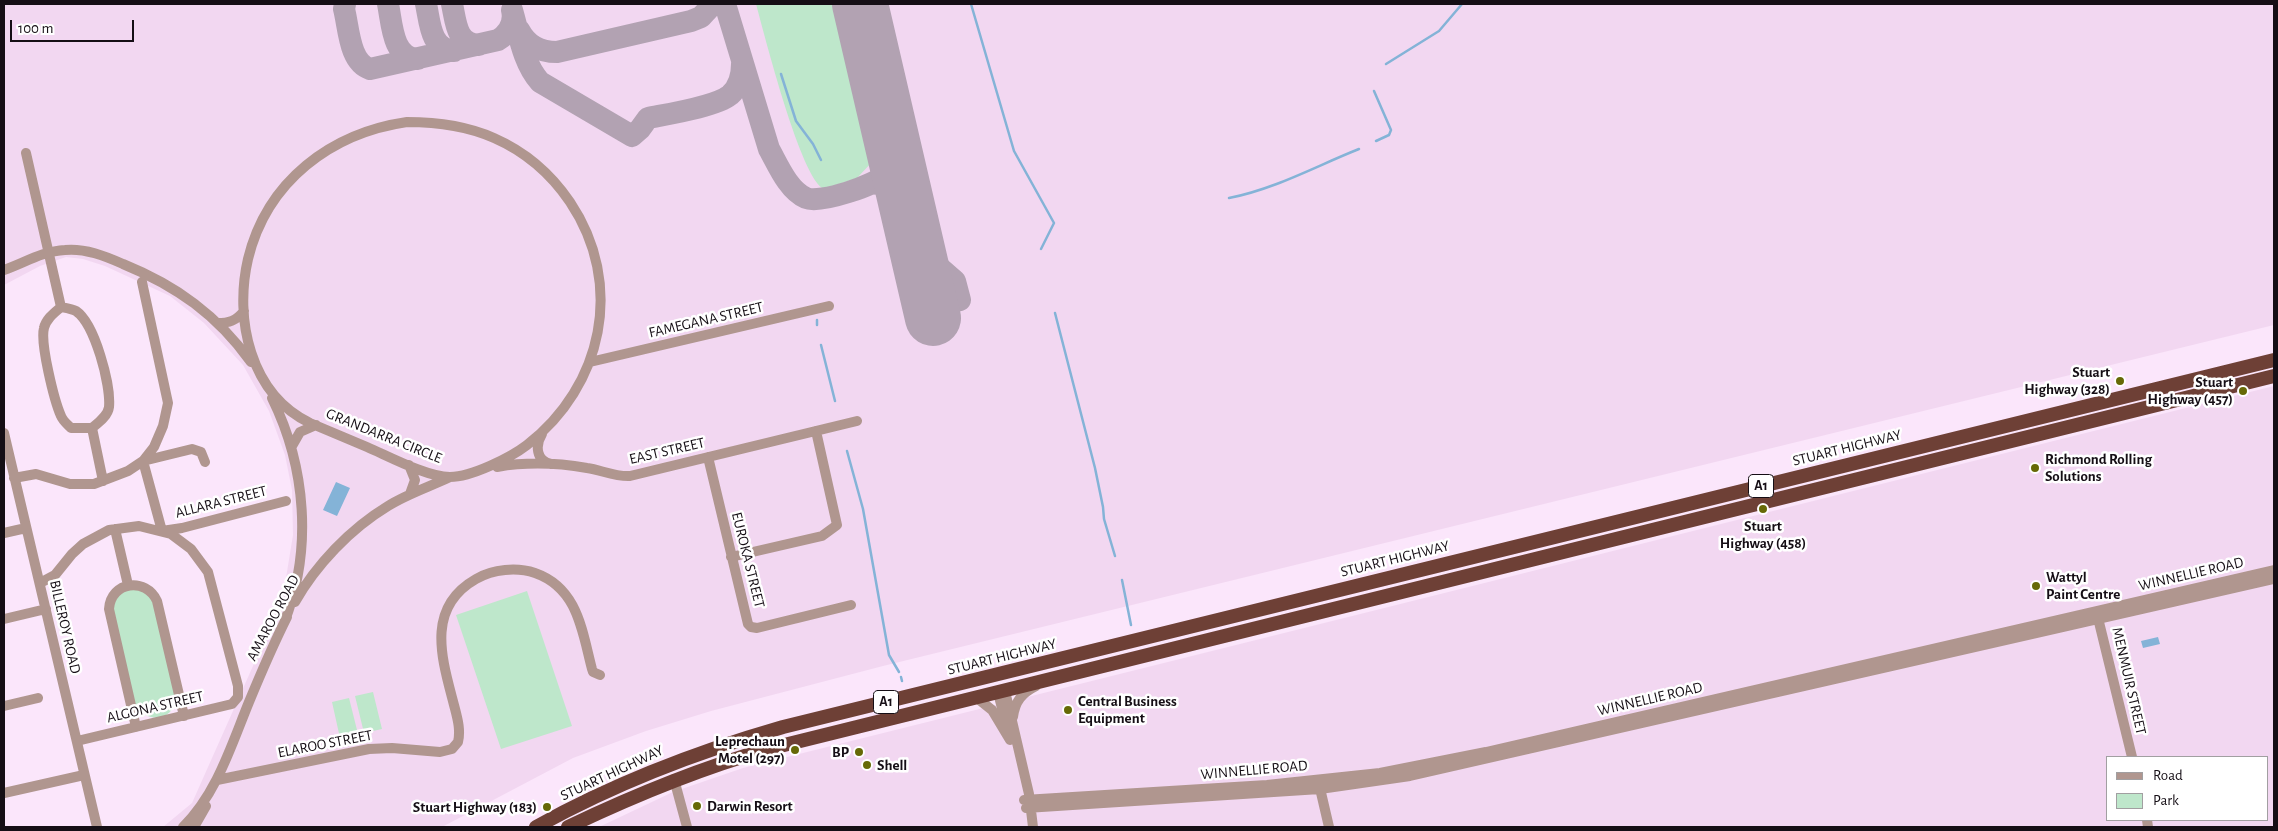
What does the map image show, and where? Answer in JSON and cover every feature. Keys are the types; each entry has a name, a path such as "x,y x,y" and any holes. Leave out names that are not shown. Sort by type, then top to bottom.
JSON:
{"highway":[{"name":"STUART HIGHWAY","path":"536,827 588,800 665,765 736,741 1016,670 2274,360"},
{"name":"STUART HIGHWAY","path":"568,827 674,779 724,761 768,749 2274,376"},
{"path":"1810,474 1814,490"},
{"path":"900,699 912,701 989,682 1000,690 1004,677 1016,670"},
{"path":"811,721 828,722 866,712 882,721"}],"street":[{"name":"GRANDARRA CIRCLE","path":"407,122 448,125 493,138 530,159 553,180 581,220 597,262 601,294 598,326 590,362 571,400 544,431 513,455 481,469 450,477 409,465 316,425 289,411 270,391 262,379 250,349 244,311 246,268 259,228 280,192 305,166 334,144 367,131 407,122"},
{"path":"26,153 61,307"},
{"path":"4,270 50,252 76,250 105,256 152,276 187,297 217,323 244,352 262,379 283,420 292,446 300,485 302,527 296,584 284,622"},
{"path":"14,478 36,474 78,485 103,482 128,471 143,461 160,438 168,403 142,282"},
{"name":"FAMEGANA STREET","path":"590,362 829,306"},
{"path":"61,307 75,310 83,318 92,333 100,355 107,387 109,409 103,419 92,428 71,428 62,418 57,404 43,338 44,327 50,317 61,307"},
{"path":"217,323 229,323 237,319 244,311"},
{"name":"EAST STREET","path":"481,469 551,464 589,468 626,476 857,421"},
{"path":"292,446 300,432 316,425"},
{"path":"92,428 103,482"},
{"path":"731,557 822,536 832,531 836,525 816,430"},
{"path":"544,431 538,440 538,451 543,461 551,464"},
{"name":"BILLEROY ROAD","path":"4,433 5,446 40,583 97,827"},
{"path":"143,461 192,449 201,452 205,462"},
{"name":"EUROKA STREET","path":"708,457 731,557 751,627 756,628 852,605"},
{"path":"40,583 55,575 82,544 98,535 115,528 135,526 162,531 143,461"},
{"path":"409,465 415,480 410,494"},
{"name":"AMAROO ROAD","path":"183,827 199,809 215,783 264,664 284,622 303,590 332,553 366,522 386,507 410,494 450,477"},
{"name":"ALLARA STREET","path":"162,531 182,528 286,501"},
{"path":"4,534 26,528"},
{"path":"115,528 128,585"},
{"name":"ALGONA STREET","path":"77,741 229,705 237,699 238,689 208,572 187,546 162,531"},
{"name":"ELAROO STREET","path":"215,783 369,749 440,752 452,749 458,742 459,726 441,650 442,627 446,611 459,592 475,580 492,573 506,570 526,570 538,574 560,588 575,607 593,672 600,676"},
{"name":"WINNELLIE ROAD","path":"2098,615 2274,570"},
{"name":"WINNELLIE ROAD","path":"1028,804 1235,788 1319,785 1486,752 2098,615 2274,579"},
{"path":"136,727 109,609 114,595 128,585 138,585 147,588 157,601 184,716"},
{"path":"4,619 46,609"},
{"name":"MENMUIR STREET","path":"2098,615 2132,756"},
{"path":"1013,728 1014,711 1020,697 1050,679"},
{"path":"1000,690 1013,728 1032,827"},
{"path":"1000,690 1010,740 1028,804"},
{"path":"4,706 38,698"},
{"path":"977,698 992,710 1010,740"},
{"path":"4,794 84,774"},
{"path":"674,779 688,827"},
{"path":"194,827 203,813 215,783"},
{"path":"1319,785 1328,827"}],"shaded area":[{"path":"4,4 2274,4 2274,325 883,666 711,711 646,731 573,758 442,827 163,827 192,803 273,621 285,584 293,535 292,490 285,455 269,411 243,365 204,323 170,296 105,266 83,259 66,257 40,266 4,285"},
{"path":"2274,386 2274,827 599,827 673,792 743,768"}],"green space":[{"path":"756,4 837,4 873,161 857,178 824,189 815,180 794,134"},
{"path":"126,590 142,590 152,599 176,697 170,712 158,718 145,715 134,703 113,607 117,597"},
{"path":"527,591 572,726 501,749 456,615"},
{"path":"373,692 382,729 364,733 355,696"},
{"path":"349,698 358,734 340,738 332,702"}],"water":[{"path":"336,482 350,488 337,516 323,510"},
{"path":"2158,637 2160,644 2143,648 2141,641"}],"waterway":[{"path":"971,4 1014,151 1054,223 1041,249"},
{"path":"1386,64 1439,31 1462,4"},
{"path":"781,74 796,121 813,144 821,160"},
{"path":"1374,91 1391,130 1389,135 1376,141"},
{"path":"1229,198 1279,183 1359,149"},
{"path":"1055,313 1095,468 1104,519 1115,556"},
{"path":"817,320 817,325"},
{"path":"821,345 835,401"},
{"path":"847,451 863,509 889,655 899,672"},
{"path":"1122,580 1131,625"},
{"path":"901,677 902,681"}],"taxiway":[{"path":"345,4 344,9 354,52 363,65 370,69 498,40 505,34 512,23 512,10"},
{"path":"388,4 392,29 398,46 409,57 418,59"},
{"path":"426,4 432,34 440,45 454,51"},
{"path":"452,4 456,25 461,36 471,44 479,45"},
{"path":"519,30 534,47 545,51 557,52 691,21 701,17 713,4"},
{"path":"725,4 769,149 784,177 794,189 806,198 813,199 835,196 860,188 886,174 892,162 894,149"},
{"path":"512,10 529,66 540,82 632,136 648,118 714,103 730,95 739,81 742,64"},
{"path":"870,184 888,185 901,195 907,206"},
{"path":"916,247 955,281 960,300 930,307"}],"runway":[{"path":"860,4 933,318"}],"place":[{"name":"Stuart Highway (328)","path":"2120,381"},
{"name":"Stuart Highway (457)","path":"2243,391"},
{"name":"Richmond Rolling Solutions","path":"2035,468"},
{"name":"Stuart Highway (458)","path":"1763,509"},
{"name":"Wattyl Paint Centre","path":"2036,586"},
{"name":"Central Business Equipment","path":"1068,710"},
{"name":"Leprechaun Motel (297)","path":"795,750"},
{"name":"BP","path":"859,752"},
{"name":"Shell","path":"867,765"},
{"name":"Darwin Resort","path":"697,806"},
{"name":"Stuart Highway (183)","path":"547,807"}]}
